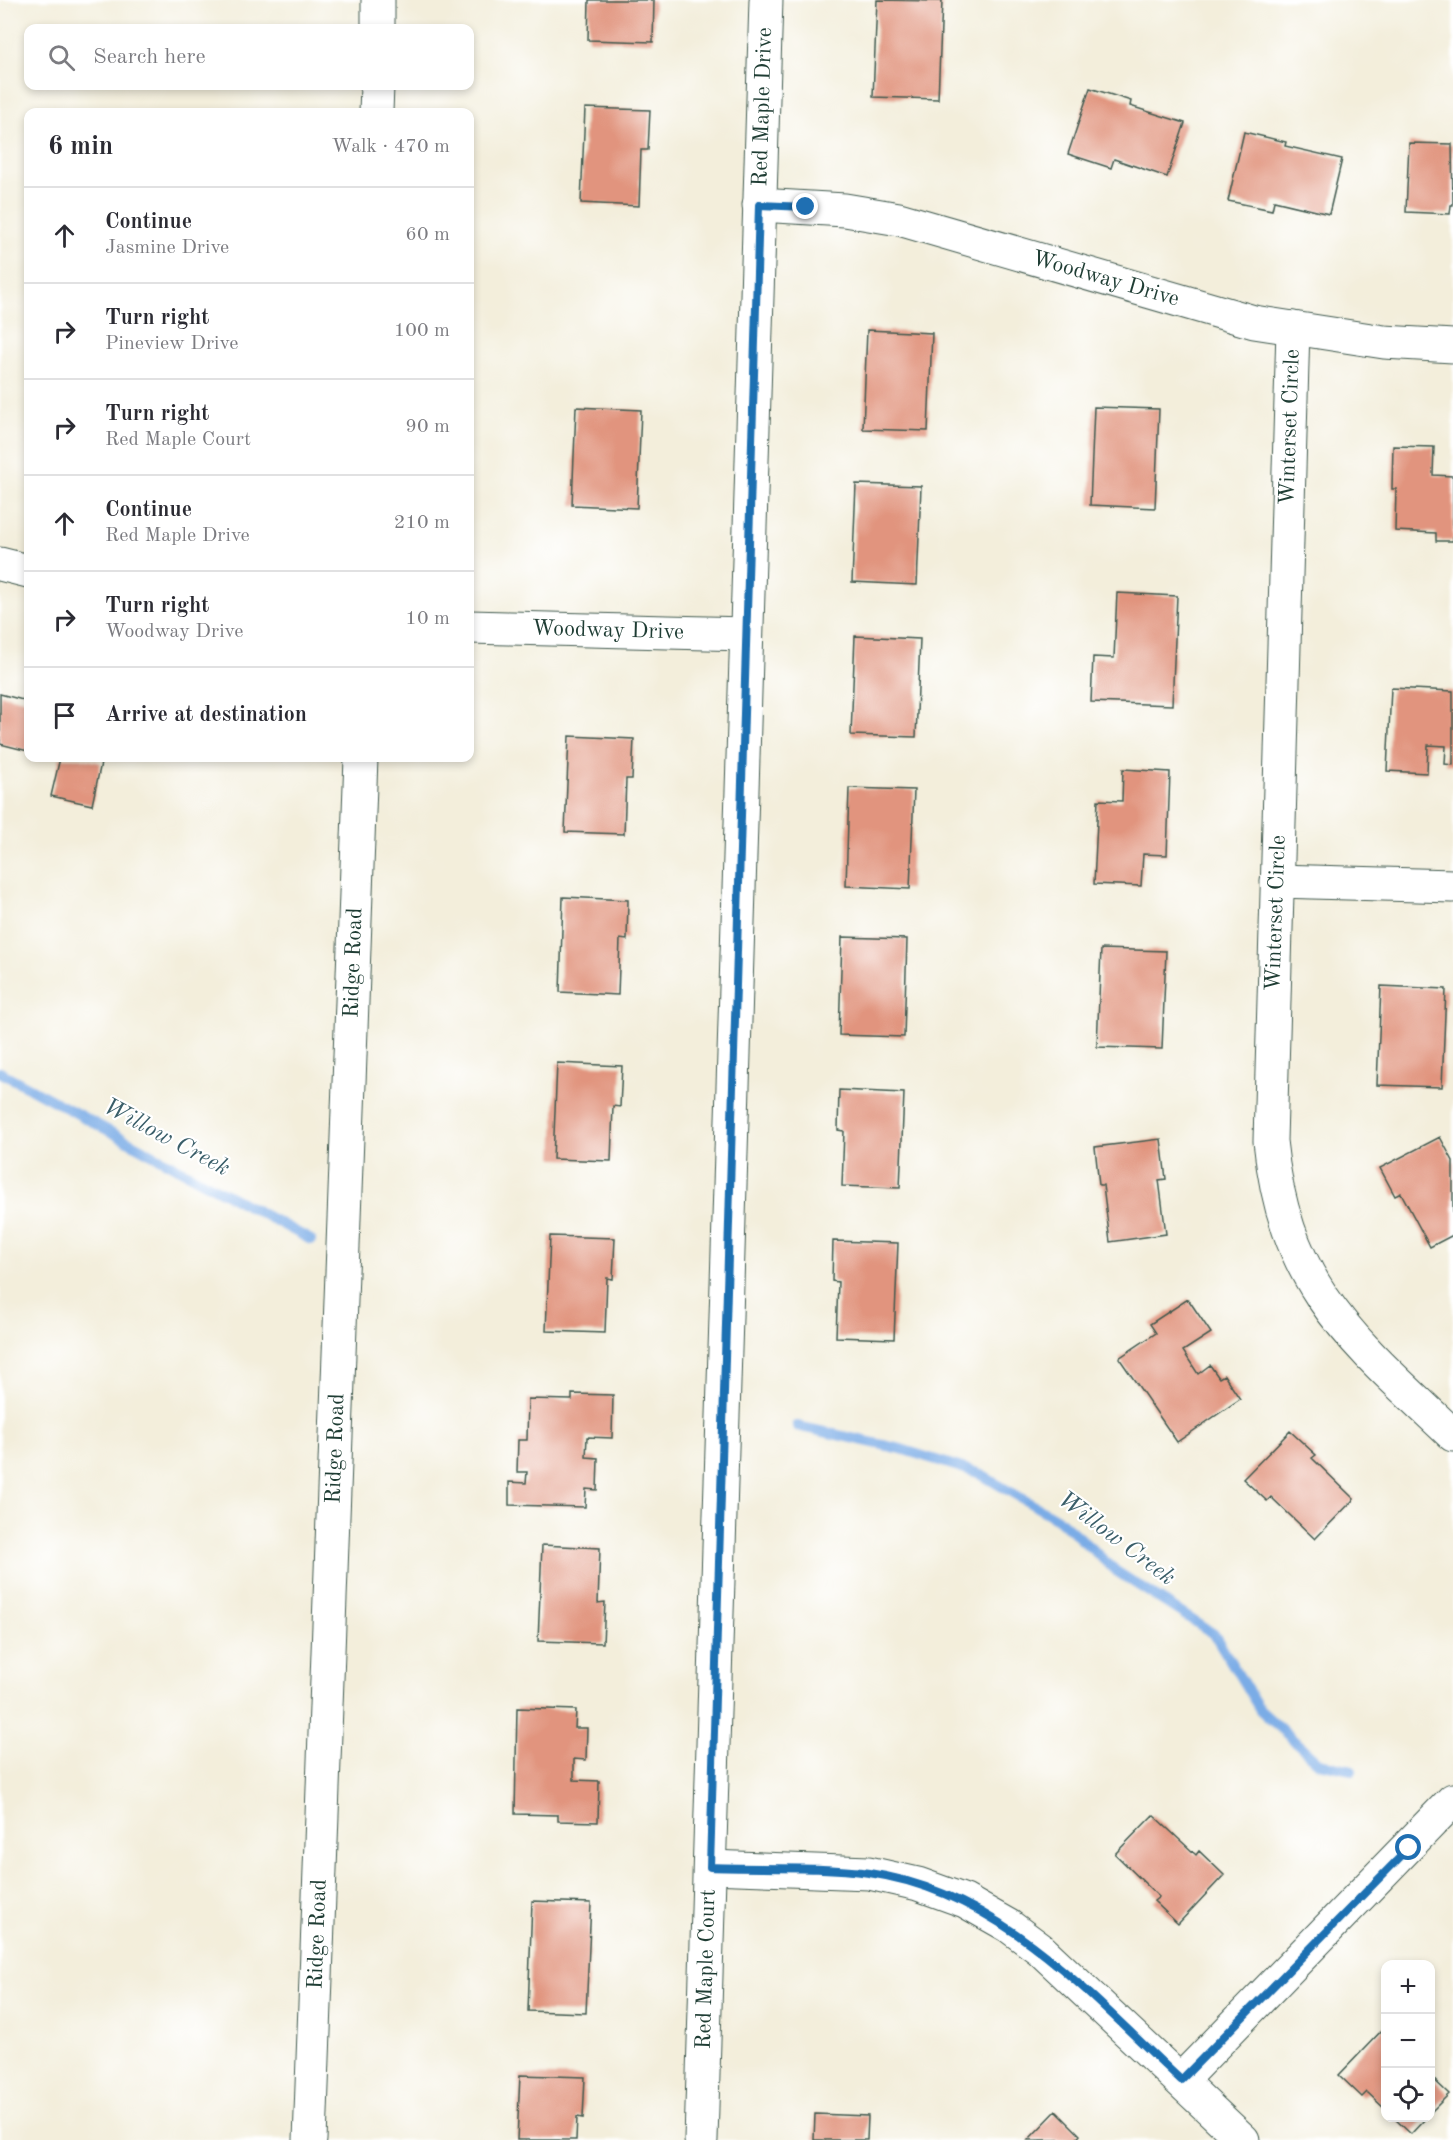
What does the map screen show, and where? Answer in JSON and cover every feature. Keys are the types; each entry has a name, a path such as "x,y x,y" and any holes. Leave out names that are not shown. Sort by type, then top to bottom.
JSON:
{"street":[{"path":"378,0 378,24"},
{"name":"Red Maple Drive","path":"724,1366 766,0"},
{"path":"376,108 377,90"},
{"name":"Woodway Drive","path":"759,205 845,210 899,219 1254,322 1384,342 1453,346"},
{"name":"Winterset Circle","path":"1293,328 1270,1141 1281,1209 1300,1262 1330,1310 1359,1346 1453,1435"},
{"path":"0,564 24,571"},
{"name":"Woodway Drive","path":"474,627 746,634"},
{"name":"Ridge Road","path":"310,2140 361,762"},
{"path":"1277,881 1453,886"},
{"name":"Red Maple Court","path":"701,2140 724,1366"},
{"path":"1181,2080 1453,1800"},
{"path":"710,1867 868,1873 918,1884 965,1901 1009,1926 1040,1949 1243,2140"}],"building":[{"path":"589,0 654,0 653,42 588,40"},
{"path":"877,0 942,1 938,99 873,97"},
{"path":"1090,88 1131,101 1130,106 1185,123 1167,177 1114,159 1111,168 1068,154"},
{"path":"585,108 650,110 648,150 641,150 639,206 581,203"},
{"path":"1244,132 1286,142 1285,146 1342,159 1329,214 1274,201 1272,210 1228,201"},
{"path":"1409,143 1452,144 1453,205 1451,205 1450,214 1406,212"},
{"path":"867,330 932,333 928,431 863,429"},
{"path":"576,407 641,410 637,508 572,505"},
{"path":"1094,407 1159,409 1155,508 1090,505"},
{"path":"1393,446 1434,447 1433,475 1453,476 1453,541 1436,541 1436,533 1395,531 1396,489 1392,489"},
{"path":"856,484 921,486 917,585 852,582"},
{"path":"1117,593 1177,596 1172,705 1091,702 1093,657 1114,658"},
{"path":"855,636 920,639 916,737 851,735"},
{"path":"1391,688 1453,691 1453,765 1445,764 1446,746 1428,745 1427,773 1387,771"},
{"path":"0,694 24,700 24,750 0,744"},
{"path":"569,736 634,739 632,779 626,779 624,834 565,832"},
{"path":"59,762 101,763 92,805 51,796"},
{"path":"1123,769 1170,772 1167,855 1143,854 1141,886 1094,884 1098,800 1122,801"},
{"path":"849,788 914,790 910,889 846,886"},
{"path":"563,897 628,900 627,940 620,939 618,995 560,992"},
{"path":"842,937 907,939 904,1037 839,1035"},
{"path":"1101,949 1166,951 1162,1049 1097,1047"},
{"path":"1381,986 1446,989 1442,1087 1377,1085"},
{"path":"557,1063 622,1066 620,1107 613,1106 611,1161 553,1159"},
{"path":"839,1090 904,1093 900,1188 842,1186 844,1131 838,1130"},
{"path":"1440,1137 1453,1161 1453,1235 1430,1247 1401,1193 1395,1196 1380,1168"},
{"path":"1161,1139 1166,1179 1159,1180 1166,1234 1110,1242 1103,1185 1099,1185 1095,1147"},
{"path":"550,1236 615,1238 613,1279 607,1278 605,1333 546,1331"},
{"path":"833,1241 898,1243 894,1339 836,1337 838,1282 832,1281"},
{"path":"1188,1299 1211,1333 1183,1351 1198,1374 1210,1365 1219,1378 1224,1375 1240,1399 1177,1442 1119,1358 1156,1333 1150,1324"},
{"path":"572,1394 613,1395 612,1438 587,1437 586,1457 598,1458 597,1490 586,1489 585,1507 509,1505 509,1482 526,1483 527,1472 517,1472 518,1440 527,1440 528,1399 572,1400"},
{"path":"1290,1431 1316,1455 1312,1458 1354,1499 1315,1539 1271,1497 1267,1501 1243,1479"},
{"path":"542,1545 600,1548 598,1603 605,1602 603,1643 538,1641"},
{"path":"517,1708 576,1710 575,1728 587,1728 586,1760 574,1759 574,1780 599,1781 598,1822 558,1821 558,1815 515,1814"},
{"path":"1153,1815 1196,1855 1199,1851 1224,1875 1178,1924 1154,1901 1159,1897 1115,1854"},
{"path":"532,1901 591,1903 586,2013 528,2011"},
{"path":"1381,2031 1381,2105 1367,2092 1362,2097 1339,2075"},
{"path":"520,2075 585,2077 583,2118 577,2117 576,2140 517,2140"},
{"path":"1435,2081 1449,2094 1435,2108"},
{"path":"1056,2111 1080,2135 1076,2140 1028,2140"},
{"path":"815,2114 868,2116 867,2140 814,2140"},
{"path":"1398,2122 1422,2122 1411,2134"}],"waterway":[{"name":"Willow Creek","path":"0,1072 311,1240"},
{"name":"Willow Creek","path":"797,1426 901,1449 978,1473 1061,1521 1116,1571 1214,1634 1260,1710 1319,1763 1352,1770"}],"route":[{"path":"806,207 759,205 710,1867 868,1873 918,1884 965,1901 1009,1926 1040,1949 1181,2080 1409,1848"}]}
